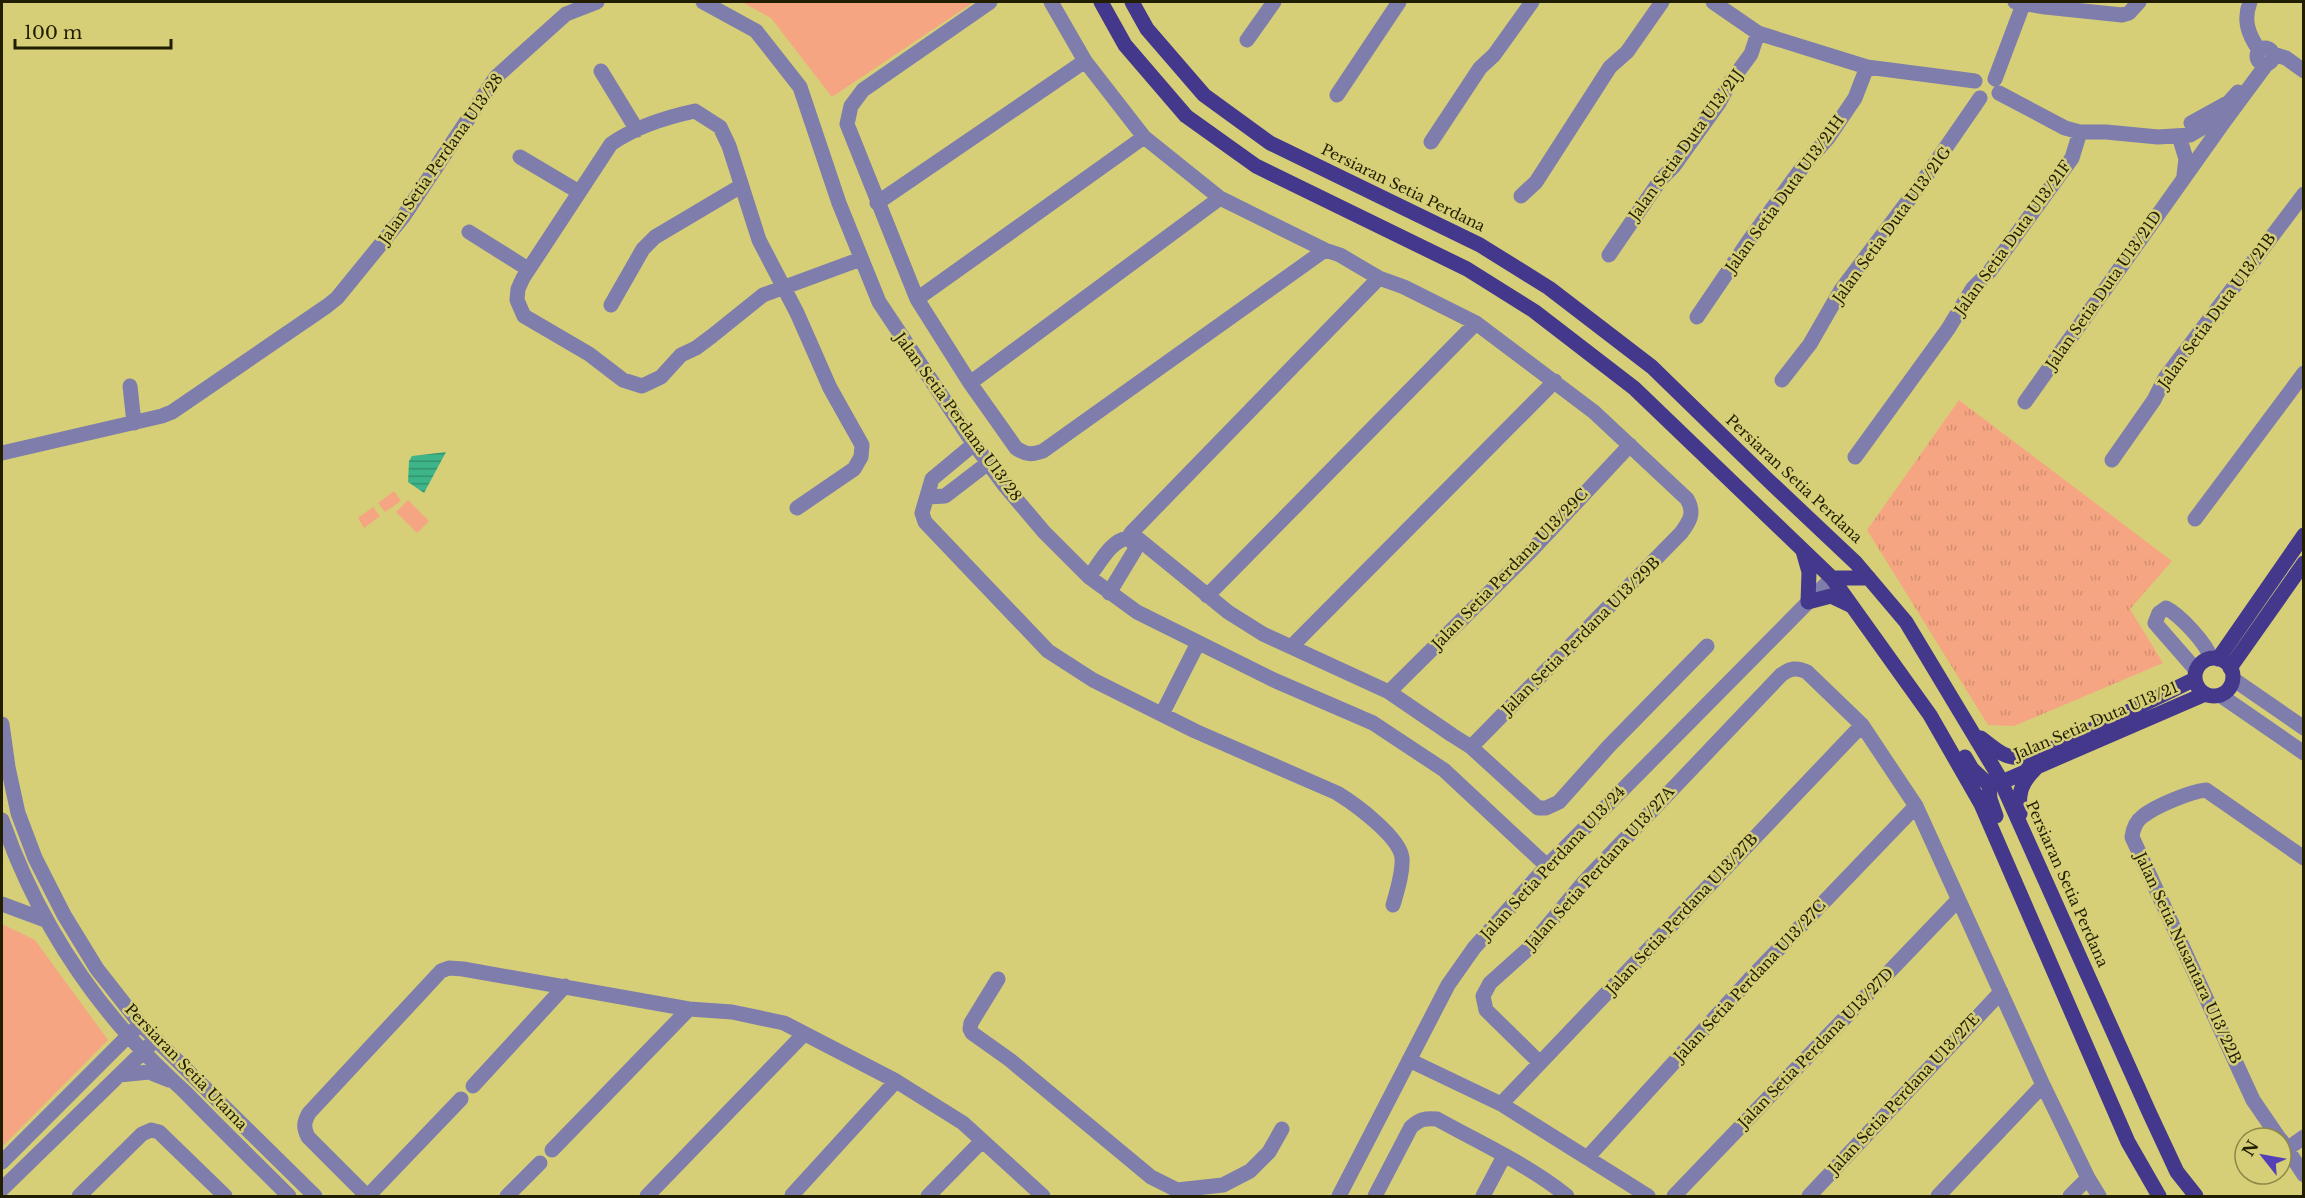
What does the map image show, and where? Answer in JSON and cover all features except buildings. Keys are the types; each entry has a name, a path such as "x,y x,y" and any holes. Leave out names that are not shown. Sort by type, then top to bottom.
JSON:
{"main road":[{"path":"1101,2 1125,45 1186,116 1256,166 1467,269 1534,311 1634,388 1832,578 1930,715 1981,804 2128,1142 2159,1197"},
{"name":"Persiaran Setia Perdana","path":"1132,2 1147,29 1204,95 1270,143 1480,245 1549,288 1652,367 1837,544 1869,578 1906,622 1974,732 1996,780 2020,823 2177,1172 2196,1197"},
{"path":"2223,666 2202,662 2195,675 2200,690 2212,694 2229,689 2223,666 2304,535"},
{"path":"1832,578 1837,544"},
{"path":"1802,548 1809,572 1808,602 1831,596 1854,608"},
{"path":"2223,666 2304,563"},
{"path":"1832,578 1869,578"},
{"name":"Jalan Setia Duta U13/21","path":"2036,762 2195,675"},
{"path":"1911,689 1943,722 1972,769 1996,780 1990,799 2013,860 2017,891"},
{"name":"Jalan Setia Duta U13/21","path":"1996,780 2036,762 2212,694"},
{"path":"1974,732 2002,754 2015,759 2036,762 2025,779 2019,798 2020,823"},
{"path":"2177,1172 2186,1197"}],"street":[{"name":"Jalan Setia Perdana U13/28","path":"2,453 134,423 172,411 337,298 403,217 496,77 566,14 597,2"},
{"name":"Jalan Setia Perdana U13/28","path":"703,2 756,31 800,87 839,203 879,302 974,444 1044,532 1089,577 1137,612 1276,681 1372,723 1444,770 1547,866"},
{"path":"990,2 863,90 851,106 847,124 917,299 970,383 1016,448 1025,454 1043,451 1324,250"},
{"path":"1051,2 1084,61 1144,137 1220,198 1324,250 1340,255 1379,278 1404,287 1476,323 1555,381 1630,445"},
{"path":"1248,40 1274,2"},
{"path":"1337,95 1399,2"},
{"path":"1431,142 1480,68 1494,55 1532,2"},
{"path":"1521,196 1536,182 1610,67 1627,52 1662,2"},
{"path":"1713,2 1758,33 1867,68 1975,81 1992,78 1997,86 2065,128 2080,132 2179,136 2190,135 2209,124 2226,119"},
{"path":"1975,81 1973,93 1980,98 1997,86 2020,2 2122,15 2129,13 2139,2"},
{"path":"2250,2 2246,13 2248,34 2264,58"},
{"name":"Jalan Setia Duta U13/21J","path":"1609,255 1661,179 1674,166 1719,103 1729,84 1751,54 1758,33"},
{"path":"2264,58 2286,58 2304,71"},
{"path":"2179,136 2187,125 2236,96 2264,58"},
{"name":"Jalan Setia Duta U13/21D","path":"2025,402 2226,119 2264,58"},
{"path":"877,203 1084,61"},
{"name":"Jalan Setia Duta U13/21H","path":"1698,317 1748,242 1804,165 1828,138 1855,98 1867,68"},
{"path":"601,70 637,130"},
{"name":"Jalan Setia Duta U13/21G","path":"1782,380 1810,344 1841,290 1920,185 1980,98"},
{"path":"797,508 854,469 859,464 862,445 830,388 797,313 782,286 759,240 729,146 720,127 695,111 671,116 623,136 611,144 528,269 518,289 517,300 524,316 589,354 623,380 642,386 661,377 681,355 696,348 763,295 782,286 861,259"},
{"name":"Jalan Setia Duta U13/21F","path":"1855,457 1948,329 1973,288 1990,272 2072,158 2080,132"},
{"path":"2179,136 2186,159 2183,178"},
{"path":"917,299 1144,137"},
{"path":"520,157 579,192"},
{"path":"611,305 643,249 655,237 741,186"},
{"name":"Jalan Setia Duta U13/21B","path":"2112,459 2154,400 2164,378 2304,194"},
{"path":"970,383 1220,198"},
{"path":"469,232 528,269"},
{"path":"1089,577 1118,540 1130,536 1379,278"},
{"path":"1207,596 1476,323"},
{"path":"2195,519 2304,374"},
{"path":"1291,647 1555,381"},
{"path":"130,386 134,423"},
{"path":"974,444 932,479 928,498 921,513 925,522 1048,651 1093,680 1195,731 1337,793 1351,802 1398,846 1402,859 1398,891 1393,905"},
{"name":"Jalan Setia Perdana U13/29B","path":"1471,747 1681,533 1689,522 1692,514 1687,499 1630,445"},
{"name":"Jalan Setia Perdana U13/29C","path":"1389,692 1531,551 1630,445"},
{"path":"928,498 945,496 988,463"},
{"path":"1109,593 1135,550 1130,536"},
{"path":"1130,536 1207,596 1263,634 1389,692 1471,747 1538,808 1546,808 1559,802 1707,646"},
{"name":"Jalan Setia Perdana U13/24","path":"1339,1197 1448,985 1474,948 1564,848 1832,578"},
{"path":"2195,675 2155,623 2159,613 2166,608 2174,612 2223,666 2304,728"},
{"path":"1162,714 1198,643"},
{"name":"Jalan Setia Perdana U13/27A","path":"1540,1063 1486,1010 1483,1003 1485,989 1529,948 1583,883 1781,675 1794,668 1808,672 1862,725"},
{"path":"2212,694 2304,753"},
{"name":"Persiaran Setia Utama","path":"2,724 18,813 35,858 64,915 97,969 141,1025 315,1197"},
{"path":"1862,725 1916,806 2043,1085 2099,1197"},
{"name":"Jalan Setia Perdana U13/27B","path":"1501,1104 1862,725"},
{"name":"Jalan Setia Nusantara U13/22B","path":"2271,1126 2253,1100 2132,837 2134,827 2142,816 2191,791 2206,790 2304,858"},
{"name":"Jalan Setia Perdana U13/27C","path":"1587,1158 1749,980 1916,806"},
{"name":"Persiaran Setia Utama","path":"2,820 26,884 45,920 79,973 143,1052 289,1197"},
{"path":"1529,885 1532,871 1530,850 1564,848"},
{"name":"Jalan Setia Perdana U13/27D","path":"1674,1197 1958,900"},
{"path":"2,904 45,920"},
{"path":"461,1099 368,1197 308,1137 304,1125 305,1119 433,978 448,968 463,969 689,1009 732,1012 784,1023 936,1104 963,1123 1043,1197"},
{"path":"998,979 971,1023 969,1029 972,1033 1010,1060 1151,1178 1176,1193 1223,1185 1250,1171 1269,1152 1282,1129"},
{"path":"473,1086 566,986"},
{"name":"Jalan Setia Perdana U13/27E","path":"1809,1197 2001,992"},
{"path":"552,1150 689,1009"},
{"path":"2,1162 128,1035 141,1025"},
{"path":"647,1197 804,1034"},
{"path":"2,1189 156,1040"},
{"path":"1409,1060 1501,1104 1648,1197"},
{"path":"119,1075 149,1072 174,1082"},
{"path":"792,1195 896,1081"},
{"path":"1938,1197 2043,1085"},
{"path":"1375,1197 1411,1127 1419,1120 1437,1119 1504,1156 1554,1186 1567,1197"},
{"path":"79,1197 142,1134 151,1130 159,1132 221,1195"},
{"path":"928,1197 982,1141"},
{"path":"1483,1197 1504,1156"},
{"name":"Jalan Setia Nusantara U13/22B","path":"2293,1159 2304,1175"},
{"path":"507,1197 540,1163"},
{"path":"2070,1197 2088,1178"}],"green space":[{"path":"742,2 974,2 832,97 771,18"},
{"path":"1959,400 2172,561 2130,609 2163,663 2014,726 1988,725 1867,530"},
{"path":"394,491 401,501 385,512 378,503"},
{"path":"408,500 429,521 417,533 396,512"},
{"path":"373,507 380,516 364,528 358,518"},
{"path":"2,924 35,940 108,1040 2,1147"}],"shaded area":[{"path":"446,452 424,493 408,482 409,461 412,456"}]}
